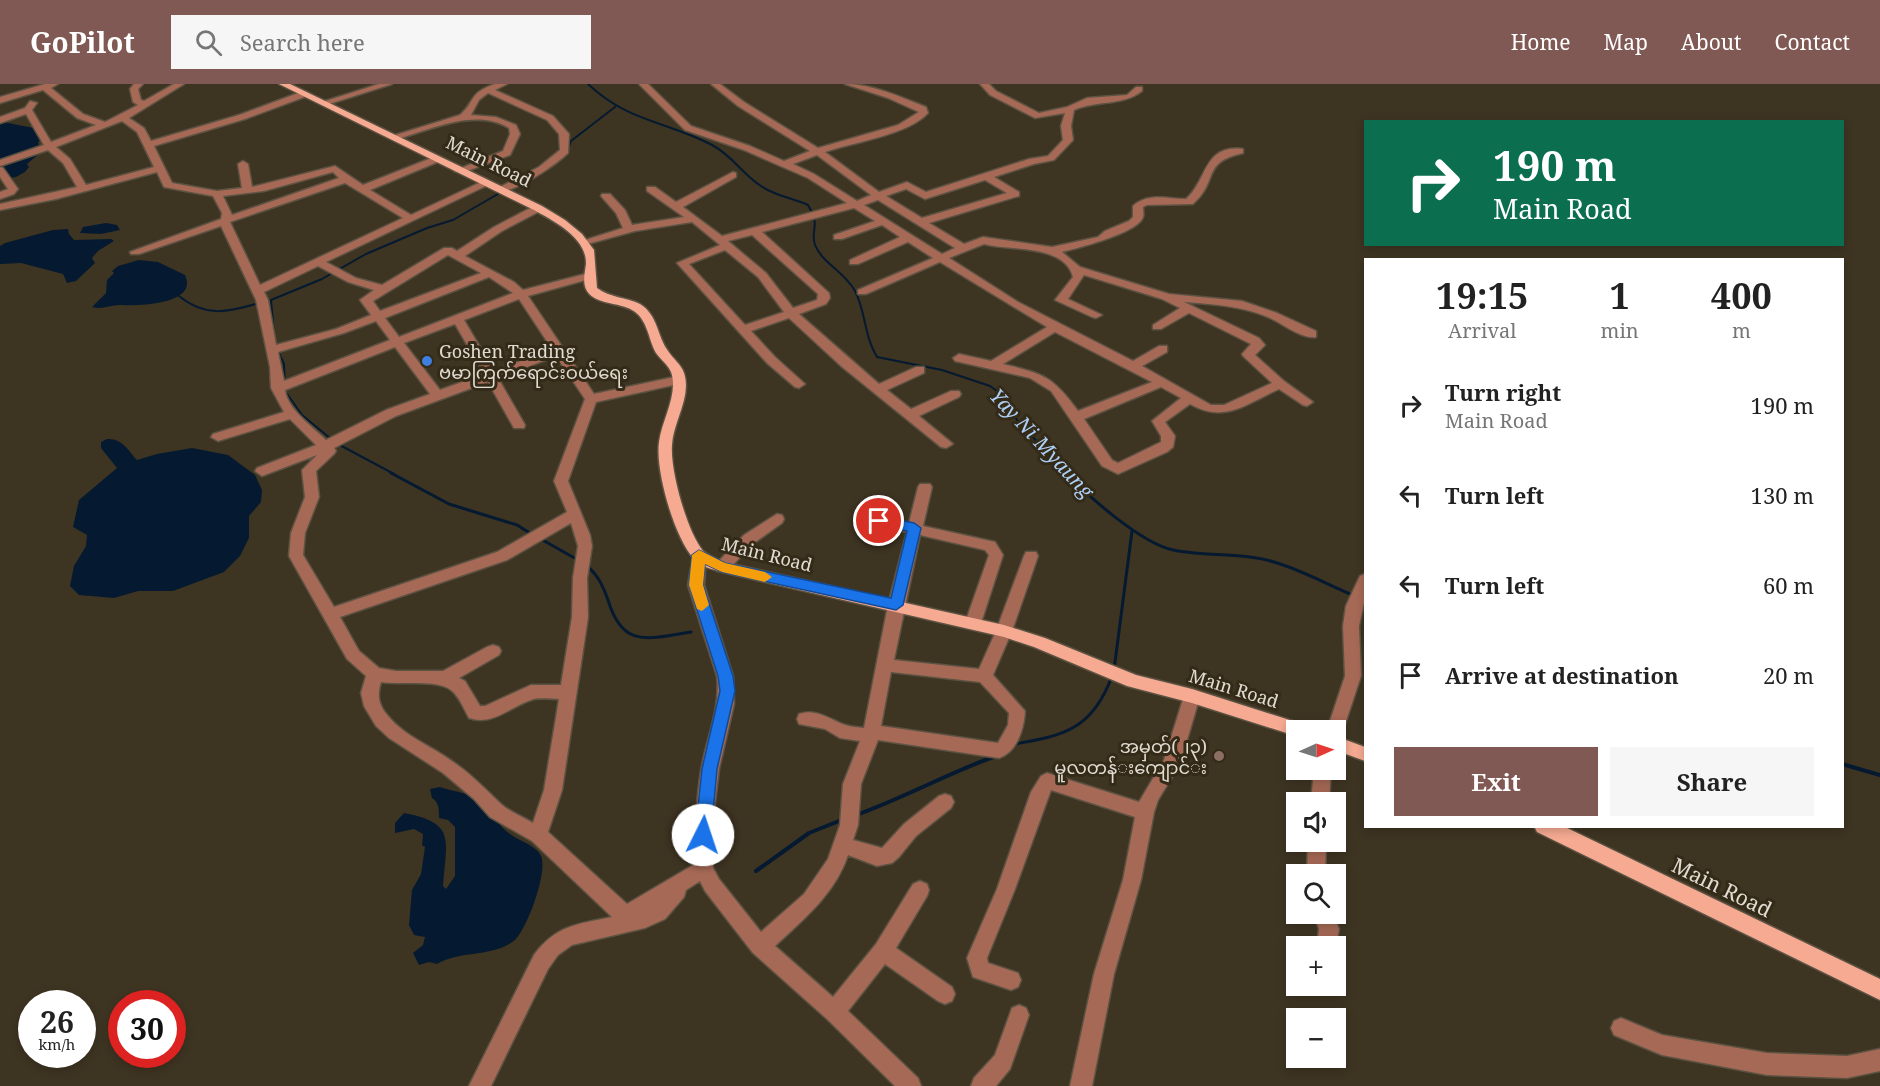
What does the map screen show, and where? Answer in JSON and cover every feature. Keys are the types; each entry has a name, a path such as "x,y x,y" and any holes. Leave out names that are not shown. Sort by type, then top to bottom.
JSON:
{"main road":[{"name":"Main Road","path":"284,84 538,208 571,230 584,242"},
{"path":"584,242 591,255 589,284 598,295 631,305 645,314 661,351 674,366 679,380"},
{"name":"Main Road","path":"679,380 680,387 666,432 664,448 666,464 685,530 699,555 722,567 1004,631 1039,642 1133,681 1192,696 1286,726"},
{"path":"1346,746 1364,754"},
{"name":"Main Road","path":"1547,828 1880,990"}],"street":[{"path":"139,84 134,89 136,100 147,105"},
{"path":"0,163 123,118 180,84"},
{"path":"394,137 465,116 471,110 474,98 503,84"},
{"path":"643,84 688,128 747,148 817,180 1014,304 1134,366 1209,409 1220,410 1280,384"},
{"path":"715,84 741,104 818,152 877,195 962,248"},
{"path":"785,164 886,133 912,122 923,113 923,109 913,105 849,84"},
{"path":"984,84 993,93 1038,116 1070,109 1087,101 1129,97 1138,89"},
{"path":"0,100 49,85 80,116 105,125"},
{"path":"323,103 381,85"},
{"path":"0,120 28,110 33,100 22,93 1,87"},
{"path":"488,90 550,118 564,134 565,152 559,158 539,172 499,190"},
{"path":"148,145 242,117 304,94"},
{"path":"799,384 771,360 682,263 724,243 755,232 857,204 907,185 925,196 1032,161 1052,158 1068,140 1066,126 1070,109"},
{"path":"28,110 50,146 68,161 83,189"},
{"path":"459,171 507,153 516,134 513,127 498,118 483,120 465,116"},
{"path":"123,118 141,130 168,185 217,195 264,188 335,169 346,179 411,219"},
{"path":"862,292 941,256 983,240 998,244 1055,250 1093,242 1133,223 1138,217 1138,206 1144,202 1189,202 1197,195 1213,160 1223,154 1240,152"},
{"path":"363,189 437,159"},
{"path":"243,164 248,190"},
{"path":"0,207 159,169"},
{"path":"0,170 13,189 0,196"},
{"path":"676,206 733,175"},
{"path":"920,222 1015,194 987,177"},
{"path":"135,252 346,179"},
{"path":"261,298 318,262 485,184"},
{"path":"264,188 271,205"},
{"path":"651,189 694,219 749,266 762,274 791,314 946,444"},
{"path":"217,195 227,213 225,222 261,298 276,349 276,367 292,414 331,443"},
{"path":"606,196 621,212 629,229"},
{"path":"457,255 498,229 538,208"},
{"path":"584,242 629,229 694,219"},
{"path":"838,237 884,221"},
{"path":"743,330 822,302 824,298 823,293 755,232"},
{"path":"854,262 909,237"},
{"path":"437,395 366,300 448,250 488,274 510,284 520,294 591,399"},
{"path":"1055,250 1078,270 1166,297 1258,343 1259,345 1248,354 1249,356 1280,384 1307,402"},
{"path":"318,262 333,272 383,289"},
{"path":"1078,270 1078,280 1060,300 1096,315"},
{"path":"276,349 330,335 488,274"},
{"path":"283,385 520,294 589,276"},
{"path":"1166,297 1238,303 1273,315 1312,334"},
{"path":"1157,327 1188,308"},
{"path":"458,319 519,425"},
{"path":"992,366 1055,327"},
{"path":"1134,366 1163,349"},
{"path":"261,471 331,443 391,413 559,351"},
{"path":"959,358 1034,375 1055,388 1107,463 1118,469 1167,444 1167,436 1158,422 1190,398"},
{"path":"878,389 920,370"},
{"path":"591,399 679,380"},
{"path":"1076,417 1161,382"},
{"path":"910,415 955,394"},
{"path":"538,835 553,790 580,617 583,535 561,481 591,399"},
{"path":"218,436 292,414"},
{"path":"331,443 329,451 309,470 312,497 298,533 296,556 353,655 375,674 396,678 446,678 494,651"},
{"path":"760,946 811,900 836,863 850,817 852,784 871,734 896,605 925,487"},
{"path":"331,614 383,594 502,556 575,514"},
{"path":"722,567 749,539 777,519"},
{"path":"879,521 990,546 994,549 996,555 973,623"},
{"path":"699,555 696,585 728,691 710,769 704,819 705,868 712,885 760,946 834,1012 910,1086"},
{"path":"984,676 1004,631 1031,556"},
{"path":"1338,720 1353,676 1351,626 1354,606 1362,585"},
{"path":"805,719 829,723 840,731 999,751 1004,748 1016,725 1017,711 984,676 884,666"},
{"path":"375,674 369,693 372,706 382,721 395,733 449,768 480,793 496,811 538,835 616,909 626,914 649,904 665,891 682,884 705,868"},
{"path":"446,678 459,686 475,712 481,714 531,692 567,692"},
{"path":"1081,1086 1104,974 1132,879 1145,812 1150,797 1171,764 1192,696"},
{"path":"1011,980 980,970 977,958 1006,889 1036,801 1047,781 1145,812"},
{"path":"842,844 877,857 885,857 893,851 909,830 945,802"},
{"path":"480,1086 541,962 551,948 567,936 645,919 658,912 682,884"},
{"path":"834,1012 883,951 920,890"},
{"path":"883,951 945,994"},
{"path":"982,1086 1003,1062 1019,1015"},
{"path":"1621,1028 1662,1046 1767,1064 1847,1067 1880,1060"}],"water":[{"path":"0,123 44,130 49,135 38,142 41,152 27,164 29,167 25,172 16,177 0,180"},
{"path":"106,223 117,225 120,230 101,234 80,233 83,227"},
{"path":"68,229 74,240 111,239 114,241 98,251 92,258 95,263 76,281 67,283 63,274 21,263 0,264 0,246 5,243 53,230"},
{"path":"139,260 158,262 185,275 187,285 183,292 175,298 152,304 92,307 106,293 107,280 114,273 112,271 118,266"},
{"path":"107,439 117,440 137,460 192,448 228,455 255,475 262,490 261,502 249,516 249,538 240,556 224,572 173,591 138,591 114,598 79,595 70,586 74,566 86,546 87,535 73,527 79,500 117,468 101,448 101,442"},
{"path":"440,787 469,795 483,803 506,831 530,845 540,854 542,872 531,912 515,940 506,946 487,952 456,957 437,964 429,962 419,965 413,953 423,945 425,937 414,935 409,925 412,890 421,874 425,847 422,845 423,834 414,829 395,833 395,823 404,813 433,822 440,828 446,845 443,886 446,889 455,876 455,827 448,820 439,818 438,806 432,798 430,789"}],"waterway":[{"name":"Yay Ni Myaung","path":"588,84 603,97 633,114 712,145 726,154 748,176 766,189 808,205 815,221 815,245 823,258 846,278 855,291 877,357 942,370 990,386 1001,394 1017,420 1067,474"},
{"path":"568,149 571,141 615,107"},
{"path":"537,176 556,163"},
{"path":"274,334 271,300 322,279 366,254 427,228 453,220 503,191"},
{"path":"179,296 199,308 218,311 259,303"},
{"path":"277,349 284,364 285,391 302,415 331,439"},
{"path":"336,443 394,474"},
{"path":"391,473 449,504 517,525 533,535"},
{"name":"Yay Ni Myaung","path":"1067,474 1116,518 1160,546 1185,552 1249,557 1274,562 1305,573 1355,596"},
{"path":"1114,670 1132,531"},
{"path":"539,538 578,560"},
{"path":"586,565 600,581 621,627 630,634 650,638 691,632"},
{"path":"1014,744 1062,733 1075,726 1096,707 1112,676"},
{"path":"856,815 996,756"},
{"name":"Yay Ni Myaung","path":"1844,765 1880,775"},
{"path":"756,871 809,833 844,819"}],"slow traffic":[{"path":"702,605 696,585 699,555 722,567 765,577"}],"place":[{"name":"Goshen Trading ဗမာကြက်ရောင်းဝယ်ရေး","path":"427,361"},
{"name":"အမှတ်(၂၃) မူလတန်‌း‌ကျောင်‌း","path":"1219,756"}],"route":[{"path":"703,835 710,769 728,691 696,585 699,555 722,567 896,605 914,528 879,521"}]}
